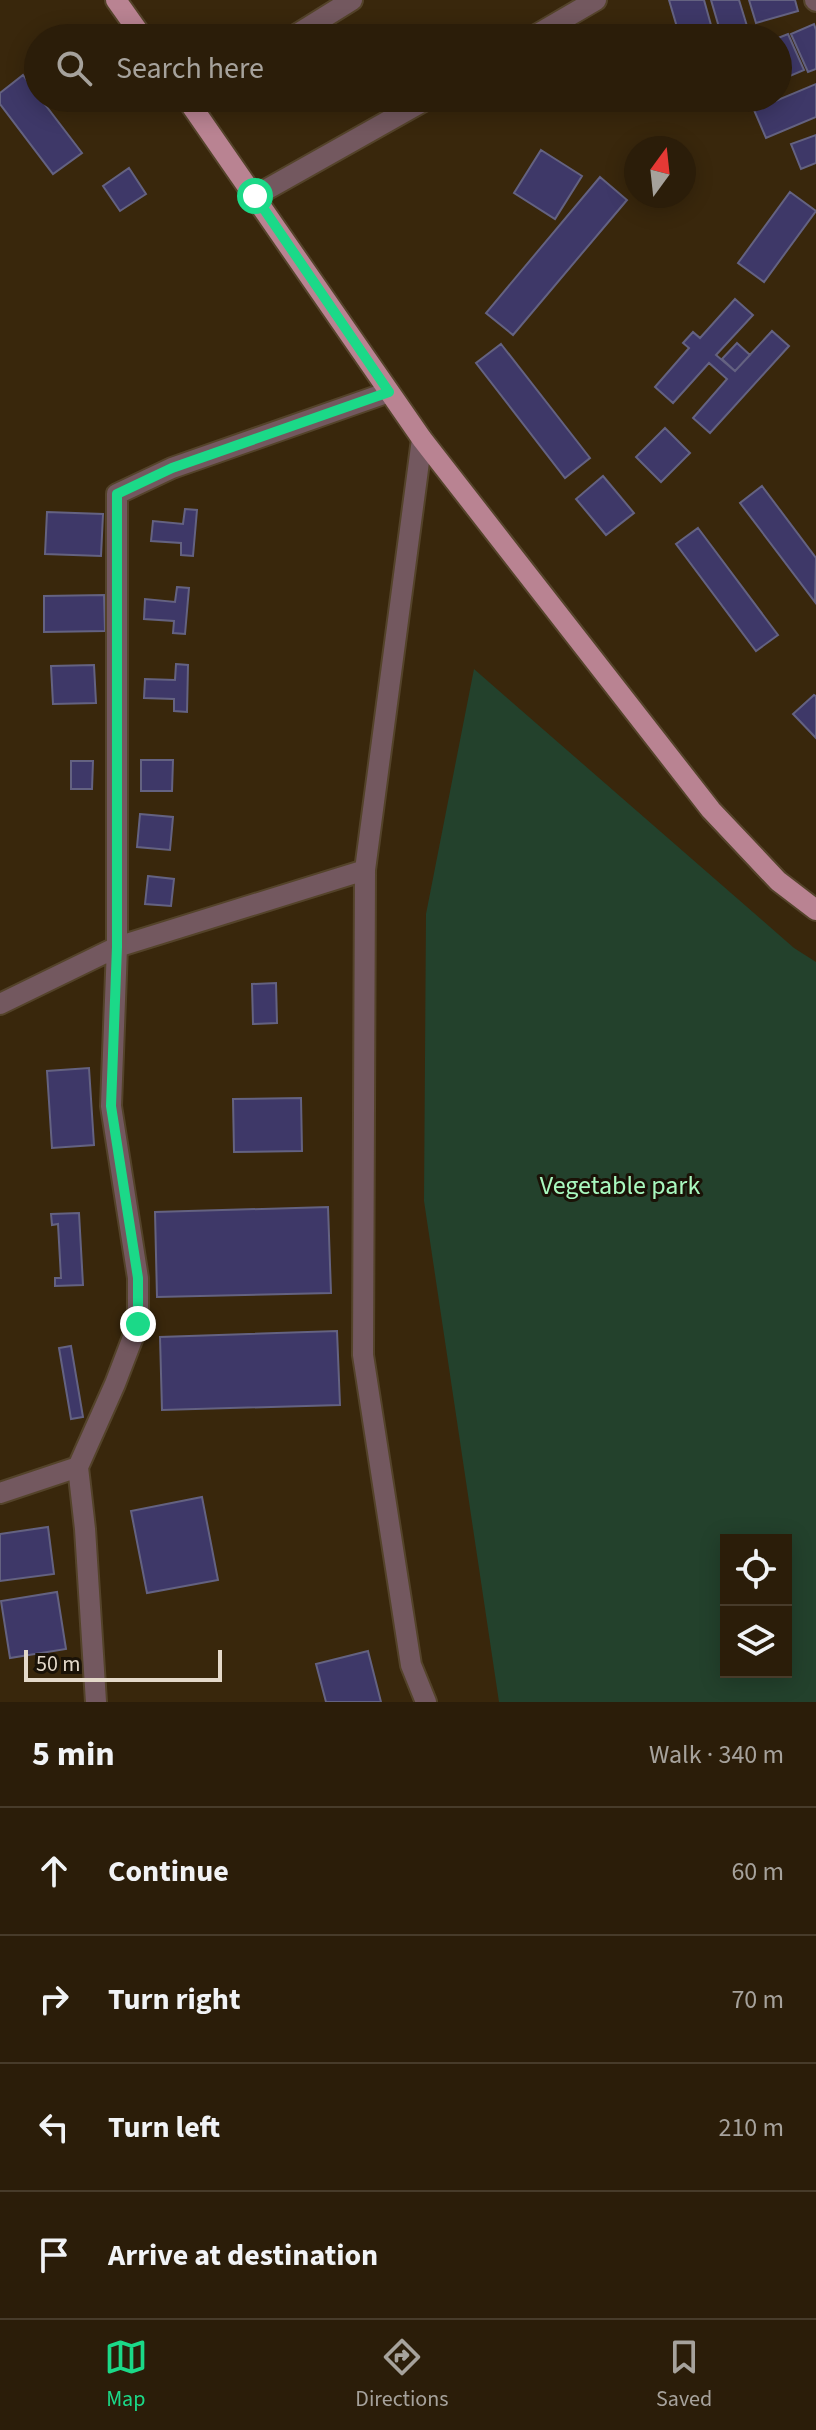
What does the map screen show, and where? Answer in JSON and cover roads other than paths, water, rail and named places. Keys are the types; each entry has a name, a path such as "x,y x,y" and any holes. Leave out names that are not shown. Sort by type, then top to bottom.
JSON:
{"main road":[{"path":"116,0 133,24"},
{"path":"199,112 422,439 711,810 778,881 816,910"}],"street":[{"path":"313,24 352,0"},
{"path":"555,24 596,0"},
{"path":"255,196 404,112"},
{"path":"96,1702 78,1467 138,1324 138,1278 111,1106 117,947 117,494 172,468 389,392"},
{"path":"422,439 365,870 363,1355 411,1665 426,1702"},
{"path":"0,1004 117,947 365,870"},
{"path":"0,1493 78,1467"}],"park label":[{"name":"Vegetable park","path":"620,1185"}]}
